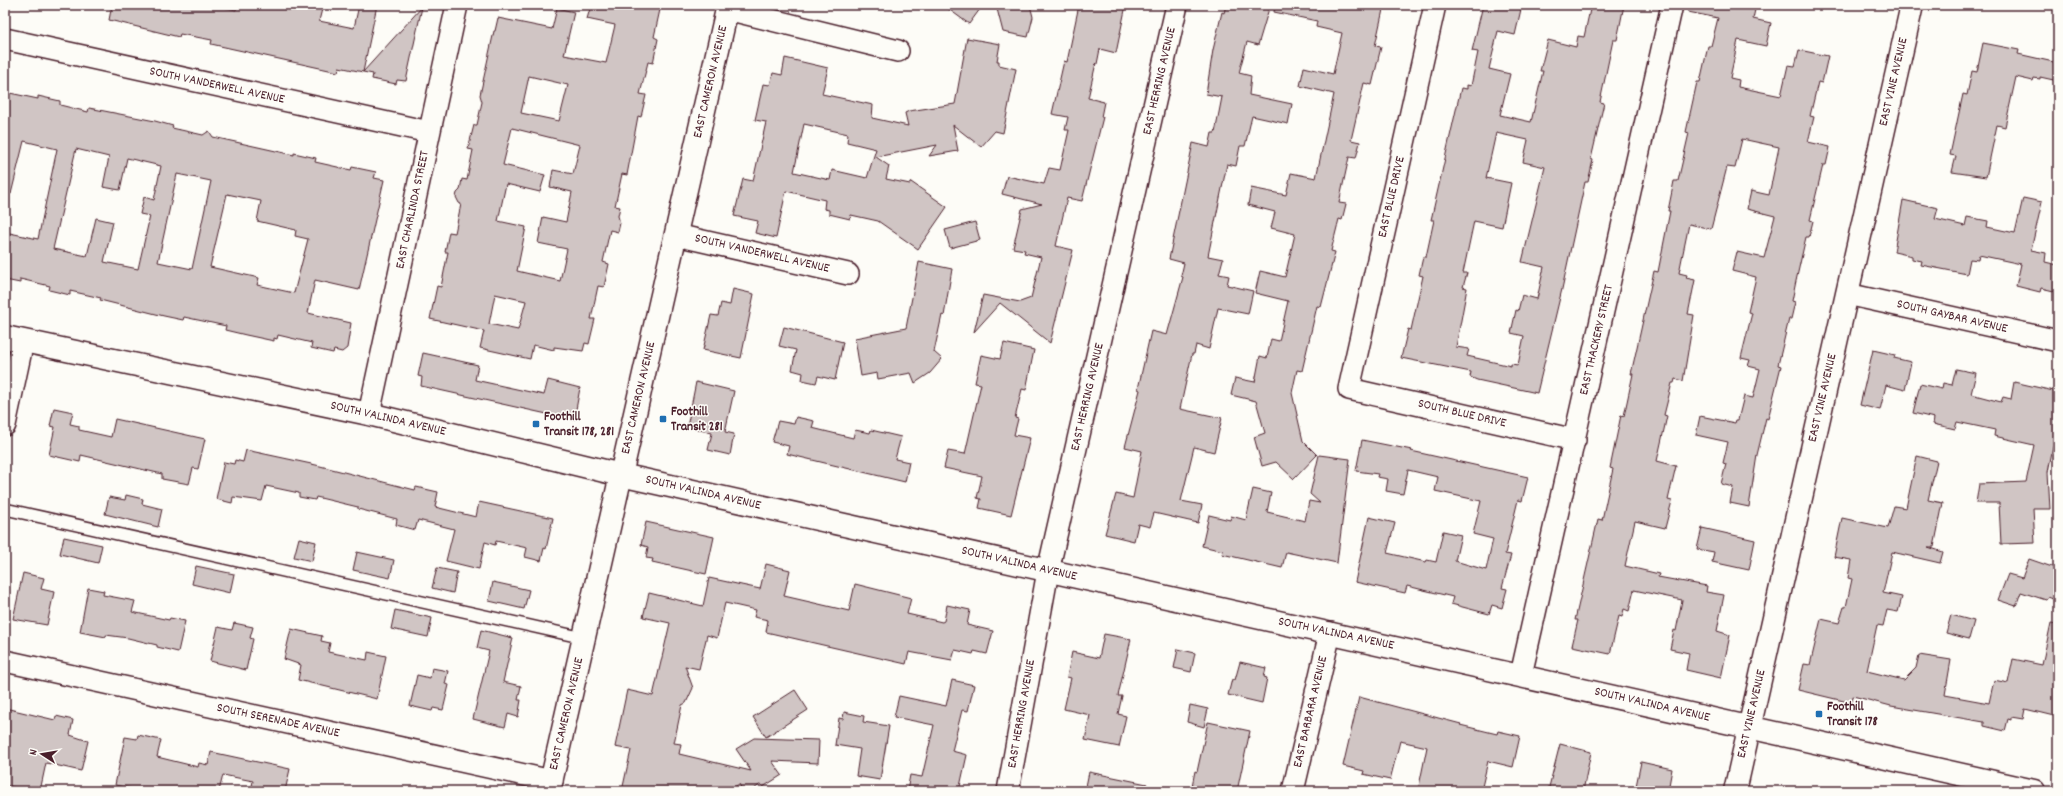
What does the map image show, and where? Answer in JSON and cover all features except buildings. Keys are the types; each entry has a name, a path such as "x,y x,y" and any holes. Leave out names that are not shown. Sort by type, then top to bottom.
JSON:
{"main road":[{"name":"EAST VINE AVENUE","path":"1735,791 1912,5"},
{"name":"EAST CAMERON AVENUE","path":"551,786 728,7"},
{"name":"SOUTH VALINDA AVENUE","path":"14,339 369,414 621,475 1521,675 1749,728 2034,791"}],"street":[{"name":"EAST CHARLINDA STREET","path":"369,414 456,5"},
{"name":"EAST HERRING AVENUE","path":"1008,791 1048,571 1177,5"},
{"name":"EAST BLUE DRIVE","path":"1349,389 1435,5"},
{"name":"EAST THACKERY STREET","path":"1521,675 1672,5"},
{"path":"728,7 898,51"},
{"name":"SOUTH VANDERWELL AVENUE","path":"5,39 429,132"},
{"name":"SOUTH VANDERWELL AVENUE","path":"676,234 848,274"},
{"name":"SOUTH GAYBAR AVENUE","path":"1847,294 2058,341"},
{"path":"5,425 14,339"},
{"name":"SOUTH BLUE DRIVE","path":"1349,389 1575,440"},
{"name":"EAST BARBARA AVENUE","path":"1293,791 1330,633"},
{"name":"SOUTH SERENADE AVENUE","path":"5,661 551,786"}],"lane":[{"path":"5,509 584,638"}],"place":[{"name":"Foothill Transit 281","path":"663,419"},
{"name":"Foothill Transit 178, 281","path":"536,424"},
{"name":"Foothill Transit 178","path":"1819,714"}]}
